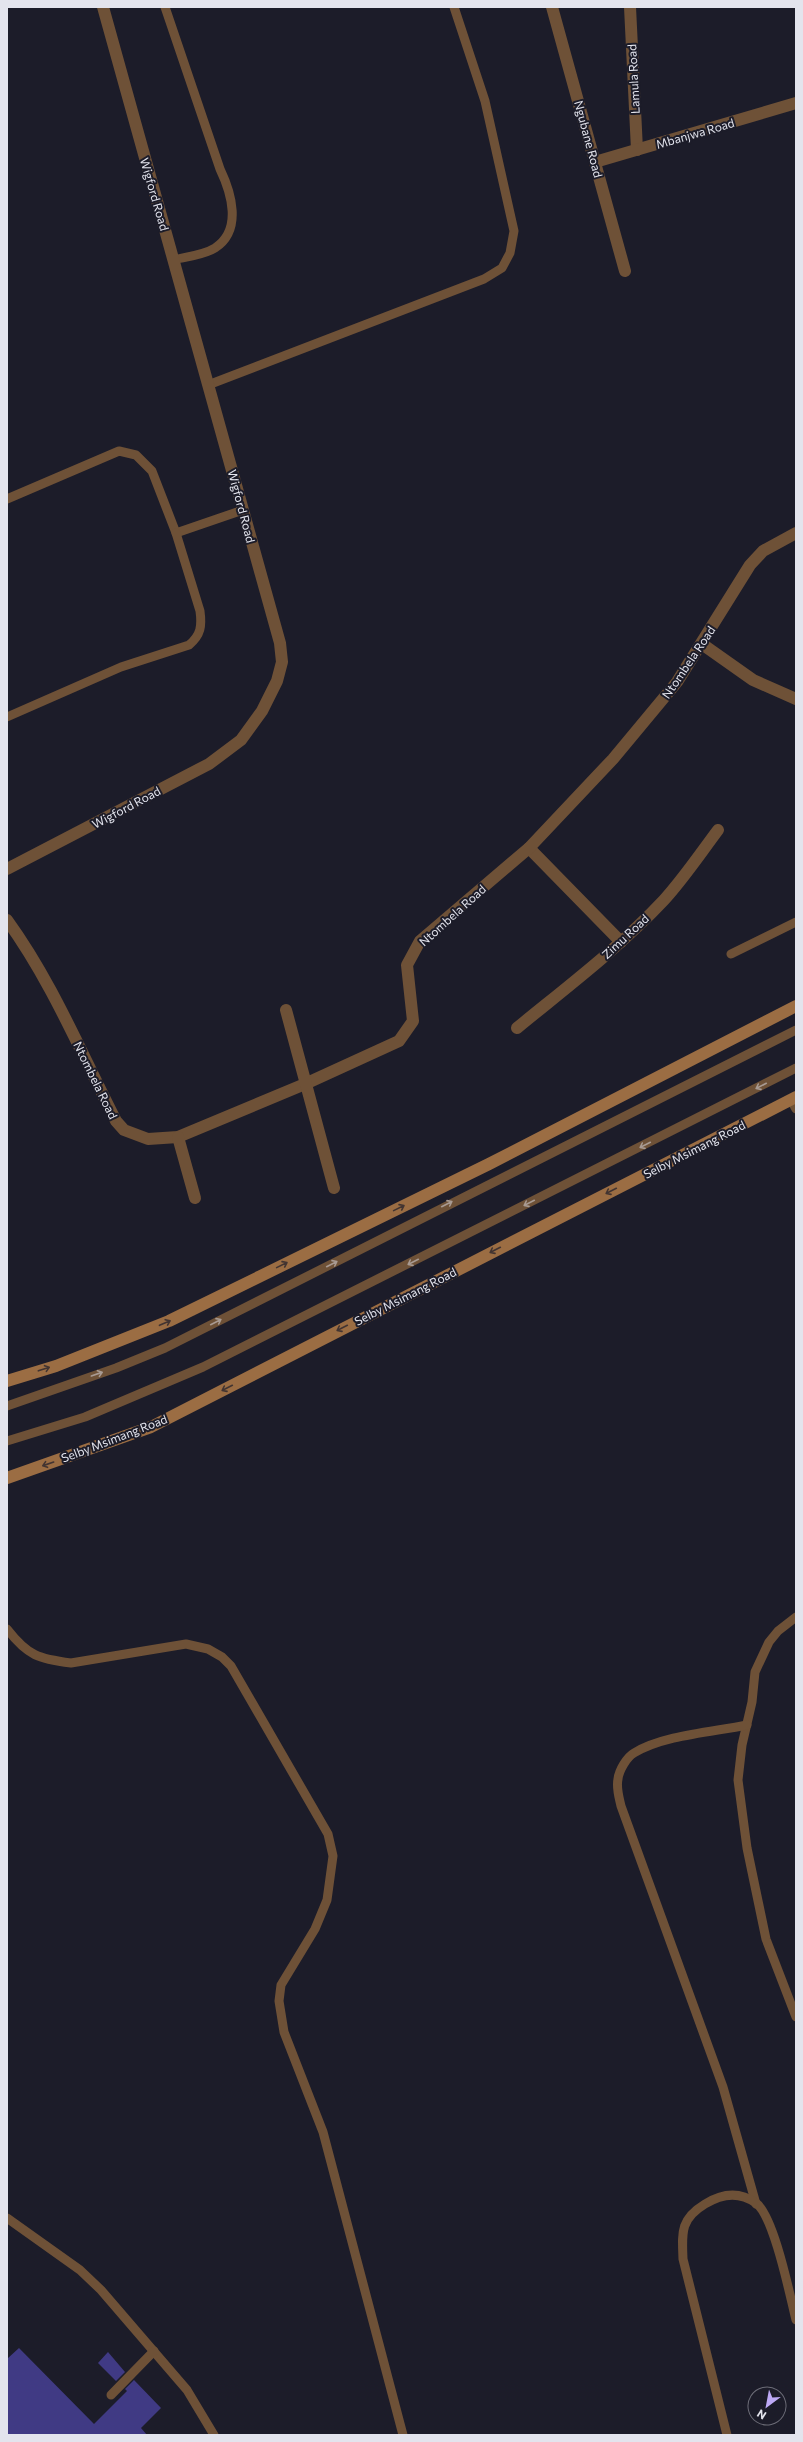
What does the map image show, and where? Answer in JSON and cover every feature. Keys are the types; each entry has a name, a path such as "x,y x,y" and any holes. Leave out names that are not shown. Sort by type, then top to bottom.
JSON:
{"main road":[{"path":"7,1381 56,1366 169,1321 488,1164 796,1006"},
{"name":"Selby Msimang Road","path":"7,1478 151,1427 794,1102"}],"street":[{"name":"Wigford Road","path":"7,869 209,764 240,740 262,711 277,681 282,662 280,643 103,7"},
{"name":"Ngubane Road","path":"552,7 625,271"},
{"name":"Lamula Road","path":"630,7 637,150"},
{"name":"Mbanjwa Road","path":"595,162 796,103"},
{"name":"Ntombela Road","path":"7,920 25,945 61,1008 116,1121 124,1130 148,1139 178,1137 305,1084 399,1041 412,1021 407,965 413,951 420,941 529,848 613,759 677,682 750,565 763,551 796,533"},
{"path":"702,644 753,680 796,700"},
{"name":"Zimu Road","path":"518,1028 621,942 674,889 718,830"},
{"path":"529,848 621,942"},
{"path":"286,1010 334,1188"},
{"path":"178,1137 195,1198"}],"lane":[{"path":"165,7 220,169 230,190 232,216 226,238 215,248 173,260"},
{"path":"208,385 484,279 502,268 510,253 514,231 485,101 454,7"},
{"path":"7,499 90,462 119,451 129,452 140,457 152,471 176,533 200,611 201,623 196,639 189,644 121,667 7,717"},
{"path":"176,533 243,510"},
{"path":"731,954 796,922"},
{"path":"7,1406 116,1368 165,1348 796,1030"},
{"path":"7,1441 85,1417 203,1367 796,1068"},
{"path":"796,1617 778,1631 761,1657 755,1672 752,1702 738,1765 738,1780 747,1848 766,1939 796,2017"},
{"path":"7,1630 25,1649 40,1658 54,1661 72,1663 186,1644 208,1649 222,1657 231,1666 328,1834 333,1856 327,1900 315,1929 282,1985 279,2001 284,2032 323,2132 403,2435"},
{"path":"747,1725 668,1740 633,1754 622,1768 618,1778 618,1790 621,1806 723,2087 756,2204 766,2218 776,2243 796,2320"},
{"path":"727,2435 682,2259 682,2229 693,2211 717,2197 737,2195 756,2204"},
{"path":"7,2218 41,2240 80,2270 101,2290 187,2390 214,2435"},
{"path":"110,2395 154,2351"}],"building":[{"path":"19,2348 94,2424 127,2391 125,2389 134,2380 161,2408 141,2428 147,2435 7,2435 7,2359"},
{"path":"108,2352 125,2372 116,2381 98,2363"}]}
